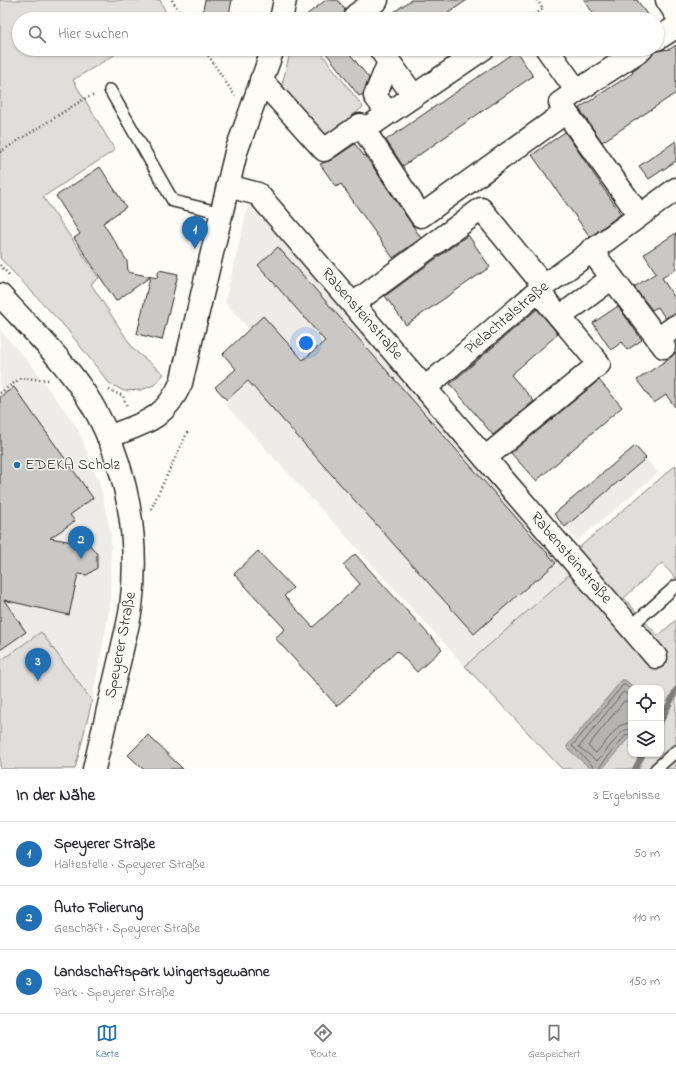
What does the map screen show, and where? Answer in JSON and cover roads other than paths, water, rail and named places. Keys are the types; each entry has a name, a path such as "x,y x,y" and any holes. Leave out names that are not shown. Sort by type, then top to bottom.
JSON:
{"street":[{"path":"282,12 285,0"},
{"path":"360,12 377,0"},
{"path":"667,0 676,14"},
{"path":"664,35 676,27"},
{"path":"108,437 155,418 166,408 175,396 181,383 236,152 271,56"},
{"path":"385,56 374,96 388,113"},
{"path":"386,56 413,95"},
{"path":"364,130 413,95 472,56"},
{"path":"552,56 577,91"},
{"path":"631,56 560,103 639,215"},
{"path":"262,80 324,150 360,125 438,240"},
{"path":"421,216 566,112"},
{"name":"Rabensteinstraße","path":"228,186 258,194 656,658"},
{"path":"464,186 541,289 560,317 599,364 485,458"},
{"name":"Pielachtalstraße","path":"425,388 541,289 591,250 676,189"},
{"path":"353,304 481,209"},
{"path":"591,250 661,343 676,326"},
{"path":"560,317 612,278"},
{"name":"Speyerer Straße","path":"0,295 57,358 91,402 108,437 119,466 128,504 133,545 131,609 94,769"}],"lane":[{"path":"110,90 173,201 222,213"},
{"path":"630,627 676,586"},
{"path":"656,769 676,751"}],"water":[{"path":"622,680 625,680 631,685 628,685 628,739 602,769 591,769 567,748 567,746"}],"waterway":[{"path":"664,715 676,690"},
{"path":"635,769 641,757"}],"place":[{"name":"Speyerer Straße","path":"195,249"},
{"name":"EDEKA Scholz","path":"17,465"},
{"name":"Auto Folierung","path":"81,559"},
{"name":"Landschaftspark Wingertsgewanne","path":"38,681"}]}
